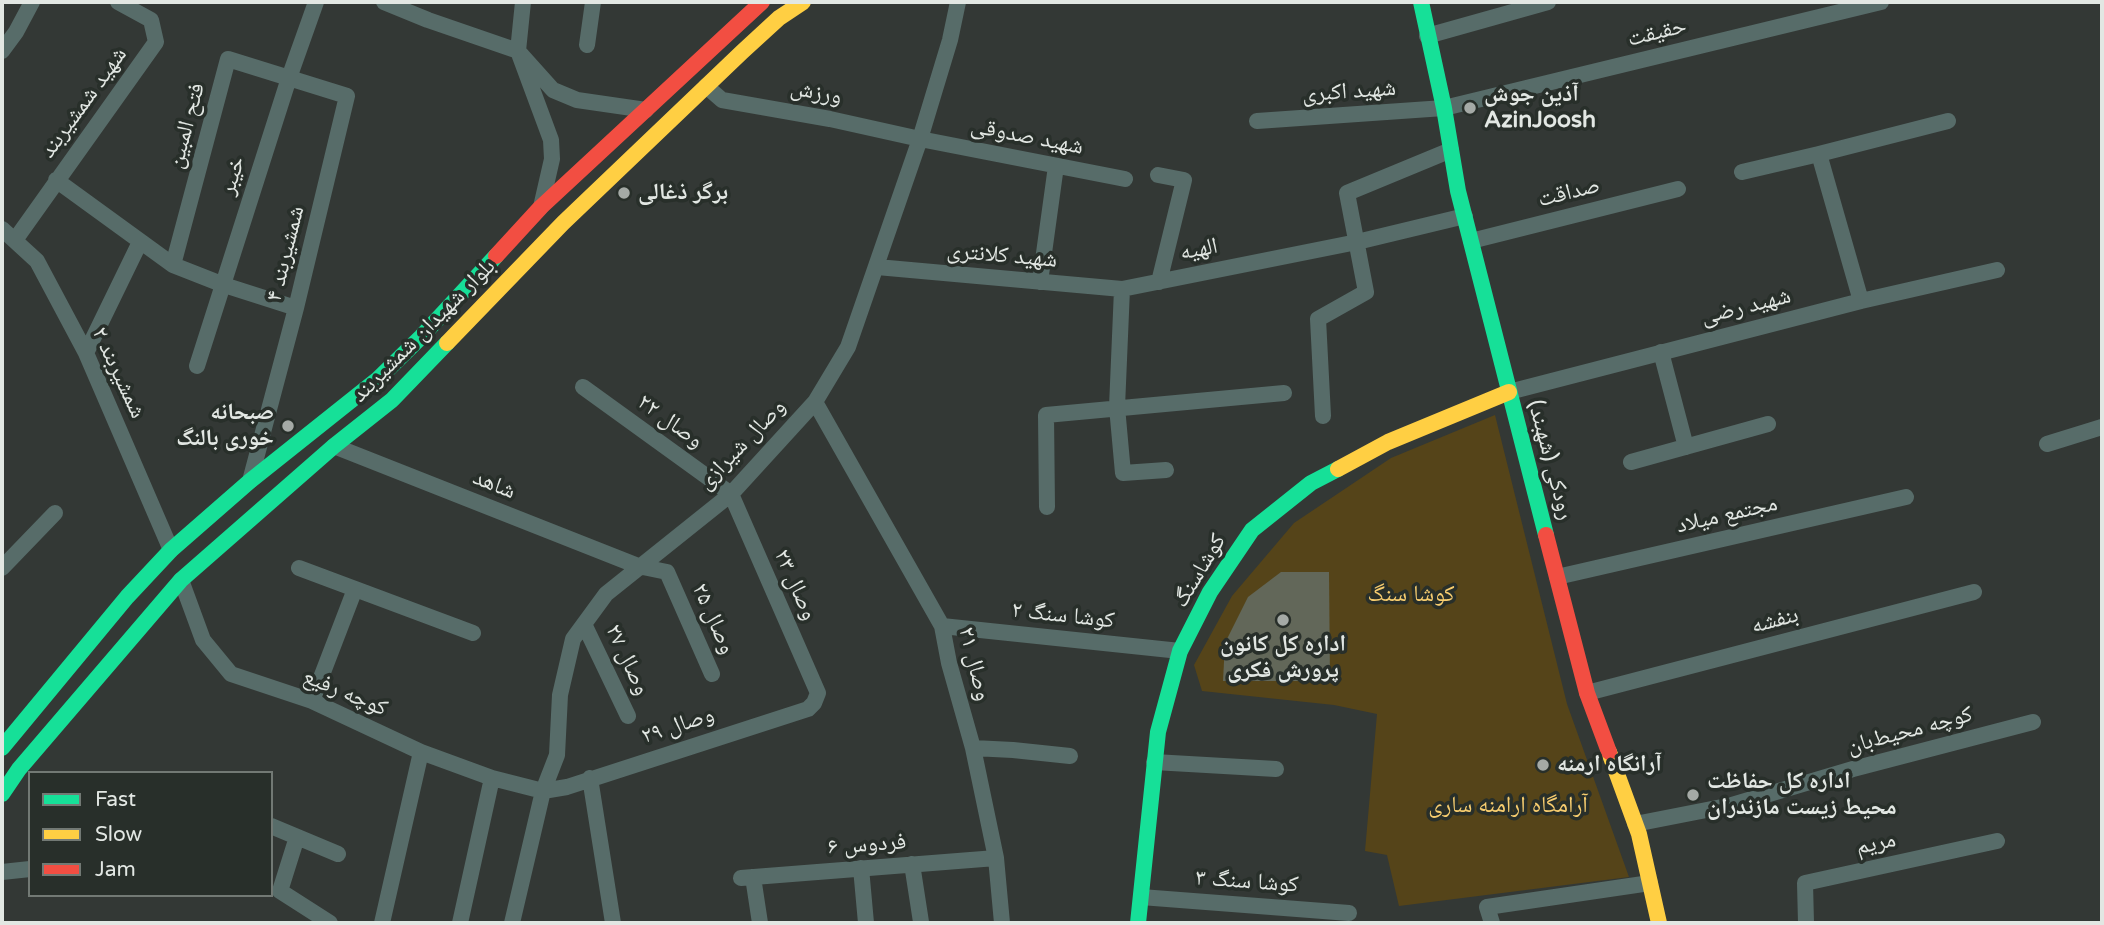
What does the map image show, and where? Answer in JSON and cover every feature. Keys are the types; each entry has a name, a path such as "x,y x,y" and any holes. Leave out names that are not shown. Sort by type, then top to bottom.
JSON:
{"main road":[{"name":"بلوار شهیدان شمشیربند","path":"2,748 127,597 172,550 250,481 377,379 421,337 541,207 762,2"},
{"name":"بلوار شهیدان شمشیربند","path":"2,794 19,769 181,580 334,446 392,400 563,223 779,18 803,2"},
{"name":"رودکی (شهبند)","path":"1421,2 1465,216 1509,392 1587,693 1635,824 1659,923"},
{"name":"کوشاسنگ","path":"1138,923 1158,732 1180,651 1210,592 1252,530 1311,483 1388,442 1509,392"}],"street":[{"path":"2,51 32,2"},
{"name":"شهید شمشیربند","path":"15,240 156,42 151,20 118,2"},
{"name":"خیبر","path":"197,366 316,2"},
{"path":"384,2 518,51 553,90 577,100 646,110"},
{"path":"523,2 518,51 551,140 552,159 541,207"},
{"path":"587,45 593,2"},
{"name":"وصال شیرازی","path":"512,923 543,790 557,755 560,695 573,639 606,594 731,494 815,402 848,347 877,267 920,139 950,40 958,2"},
{"path":"1427,36 1548,2"},
{"name":"حقیقت","path":"1444,108 1881,2"},
{"name":"فتح المبین","path":"173,265 228,59 289,78"},
{"name":"شمشیربند ۴","path":"250,481 296,308 347,96 289,78"},
{"name":"ورزش","path":"706,86 723,100 830,118 920,139"},
{"name":"شهید اکبری","path":"1256,121 1444,108"},
{"path":"1742,172 1948,121"},
{"name":"شهید صدوقی","path":"920,139 1125,179"},
{"path":"1323,416 1318,319 1366,292 1347,193 1451,150"},
{"path":"1819,154 1861,301"},
{"path":"1040,282 1056,166"},
{"path":"1158,175 1184,180 1159,282"},
{"path":"56,180 173,265 296,308"},
{"name":"صداقت","path":"1471,241 1678,189"},
{"name":"الهیه","path":"1122,289 1357,242 1465,216"},
{"name":"شمشیربند ۲","path":"2,229 37,261 86,353 172,550"},
{"path":"86,353 140,242"},
{"name":"شهید کلانتری","path":"877,267 1122,289"},
{"name":"شهید رضی","path":"1509,392 1861,301 1997,270"},
{"path":"1122,289 1117,407 1123,473 1166,470"},
{"path":"1661,352 1686,447"},
{"name":"وصال ۲۲","path":"583,387 731,494"},
{"path":"1046,507 1046,415 1283,393"},
{"name":"وصال ۲۱","path":"815,402 942,626 948,663 973,748 996,858 1002,923"},
{"path":"1631,462 1768,424"},
{"path":"2047,444 2102,427"},
{"name":"شاهد","path":"334,446 638,566"},
{"name":"وصال ۲۳","path":"731,494 818,694"},
{"name":"مجتمع میلاد","path":"1557,577 1906,497"},
{"path":"2,568 55,513"},
{"name":"وصال ۲۵","path":"638,566 667,572 712,674"},
{"path":"299,568 473,633"},
{"name":"کوچه رفیع","path":"181,580 203,640 231,674 312,701 421,752 492,778 543,790"},
{"path":"312,701 355,589"},
{"name":"بنفشه","path":"1587,693 1974,592"},
{"name":"وصال ۲۷","path":"584,624 628,716"},
{"name":"کوشا سنگ ۲","path":"942,626 1180,651"},
{"name":"وصال ۲۹","path":"543,790 567,787 808,709 818,694"},
{"name":"کوچه محیط‌بان","path":"1635,824 1732,805 1853,769 2033,722"},
{"path":"973,748 1070,756"},
{"path":"382,923 421,752"},
{"path":"1154,762 1276,769"},
{"path":"460,923 492,778"},
{"path":"590,778 613,923"},
{"path":"273,827 338,854"},
{"path":"297,837 280,891 330,923"},
{"name":"مریم","path":"1806,923 1805,883 1997,841"},
{"name":"فردوس ۶","path":"760,923 747,877 996,858"},
{"path":"912,864 921,922"},
{"path":"861,868 866,923"},
{"path":"2,872 28,869"},
{"path":"1492,923 1487,907 1650,883"},
{"name":"کوشا سنگ ۳","path":"1141,897 1349,913"}],"green space":[{"name":"کوشا سنگ","path":"1495,415 1567,704 1629,877 1399,906 1387,855 1365,851 1377,714 1334,705 1202,691 1194,665 1232,596 1294,523 1391,458"}],"building":[{"name":"اداره کل کانون پرورش فکری","path":"1281,572 1329,572 1330,681 1223,681 1225,643 1248,597"}],"traffic: fast":[{"path":"1421,2 1444,108 1458,191 1546,535"},
{"path":"2,748 127,597 171,550 250,481 378,379 496,256"},
{"path":"2,794 19,769 181,580 334,446 392,400 447,343"},
{"path":"1138,923 1158,732 1180,651 1210,592 1252,530 1311,483 1338,469"}],"traffic: slow":[{"path":"447,343 563,223 742,52 779,18 803,2"},
{"path":"1338,469 1388,442 1509,392"},
{"path":"1609,752 1639,834 1659,923"}],"traffic: jam":[{"path":"496,256 541,207 762,2"},
{"path":"1546,535 1587,693 1609,752"}],"place":[{"name":"آذین جوش AzinJoosh","path":"1470,108"},
{"name":"برگر ذغالی","path":"624,193"},
{"name":"صبحانه خوری بالنگ","path":"288,426"},
{"name":"اداره کل کانون پرورش فکری","path":"1283,620"},
{"name":"آرانگاه ارمنه","path":"1543,765"},
{"name":"اداره کل حفاظت محیط زیست مازندران","path":"1693,795"}],"park label":[{"name":"آرامگاه ارامنه ساری","path":"1508,806"}]}
